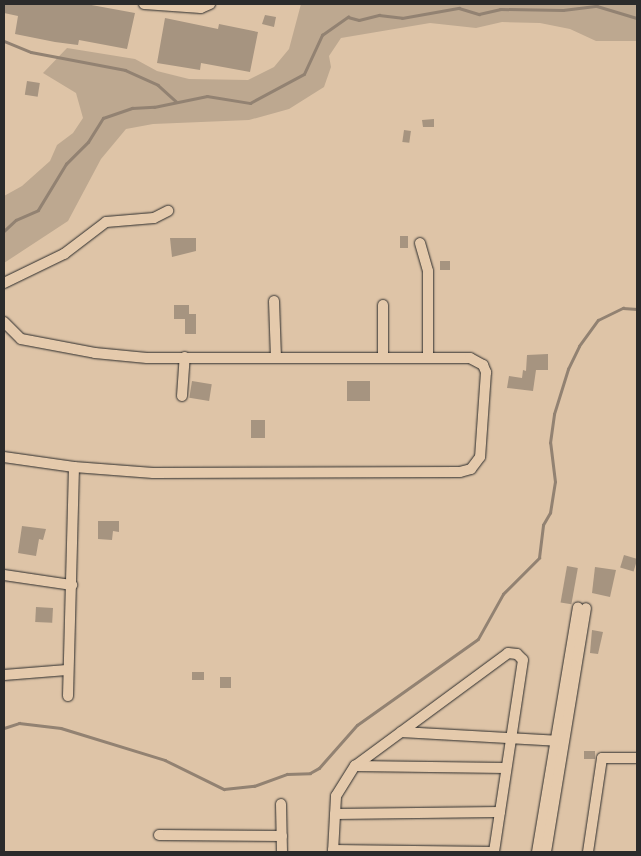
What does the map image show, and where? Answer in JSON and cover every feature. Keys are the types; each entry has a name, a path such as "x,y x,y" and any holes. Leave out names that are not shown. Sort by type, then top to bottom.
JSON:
{"street":[{"path":"144,4 201,8 210,4"},
{"path":"4,283 64,254 106,222 154,218 168,211"},
{"path":"420,243 428,271 428,357"},
{"path":"274,301 276,357"},
{"path":"383,305 383,356"},
{"path":"4,322 21,339 37,344 147,358 383,356 470,358 483,365 486,372 480,458 471,469 460,472 208,474 74,467 4,457"},
{"path":"182,396 184,357"},
{"path":"68,696 67,670 72,584 74,467"},
{"path":"4,575 72,584"},
{"path":"546,852 560,741 582,607"},
{"path":"508,653 517,654 523,660 494,852 333,851 336,796 355,766 401,732 508,653"},
{"path":"4,675 67,670"},
{"path":"401,732 511,736 560,741"},
{"path":"537,852 560,741"},
{"path":"588,852 602,758 637,758"},
{"path":"355,766 506,768"},
{"path":"282,804 282,852"},
{"path":"335,814 500,812"},
{"path":"159,835 282,836"}],"shaded area":[{"path":"301,4 637,4 637,41 596,41 570,29 540,23 502,22 476,28 430,23 341,38 329,56 331,67 324,87 289,109 249,120 153,124 126,129 101,159 68,221 4,263 4,196 22,186 50,161 57,145 73,133 83,118 76,93 43,73 67,48 135,59 157,71 189,79 248,80 274,67 289,49"}],"building":[{"path":"4,4 86,4 135,13 127,49 79,40 78,45 55,42 15,34 18,16 4,13"},
{"path":"265,15 276,17 274,27 262,24"},
{"path":"165,18 218,29 219,24 258,32 250,72 201,63 200,70 157,63"},
{"path":"27,81 40,83 38,97 25,95"},
{"path":"434,119 434,127 423,127 422,120"},
{"path":"404,130 411,131 409,143 402,142"},
{"path":"400,236 408,236 408,248 400,248"},
{"path":"170,238 196,238 196,251 172,257"},
{"path":"440,261 450,261 450,270 440,270"},
{"path":"174,305 189,305 189,314 196,314 196,334 185,334 185,319 174,319"},
{"path":"548,354 548,370 536,370 533,391 507,388 509,376 522,378 523,370 526,371 527,355"},
{"path":"192,381 212,384 209,401 189,398"},
{"path":"347,381 370,381 370,401 347,401"},
{"path":"251,420 265,420 265,438 251,438"},
{"path":"98,521 119,521 119,532 113,531 112,540 98,539"},
{"path":"22,526 46,529 43,540 39,539 36,556 18,553"},
{"path":"624,555 637,559 634,572 620,567"},
{"path":"567,566 578,568 571,604 561,602"},
{"path":"595,567 616,570 610,597 592,593"},
{"path":"36,607 53,608 52,623 35,622"},
{"path":"592,630 603,632 598,654 590,653"},
{"path":"192,672 204,672 204,680 192,680"},
{"path":"220,677 231,677 231,688 220,688"},
{"path":"584,751 595,751 595,759 584,759"}],"waterway":[{"path":"4,231 16,220 38,210 66,164 88,142 103,118 132,108 154,107 207,96 250,103 304,74 322,35 348,17 359,20 379,15 402,18 459,8 479,14 500,9 563,10 597,6 637,18"},
{"path":"4,41 31,52 125,70 158,85 176,101"},
{"path":"4,728 19,723 61,728 165,760 224,789 254,786 287,774 310,773 319,768 357,725 478,639 503,594 539,558 543,525 550,513 555,482 550,443 554,414 568,369 579,346 598,320 623,308 637,309"}]}
